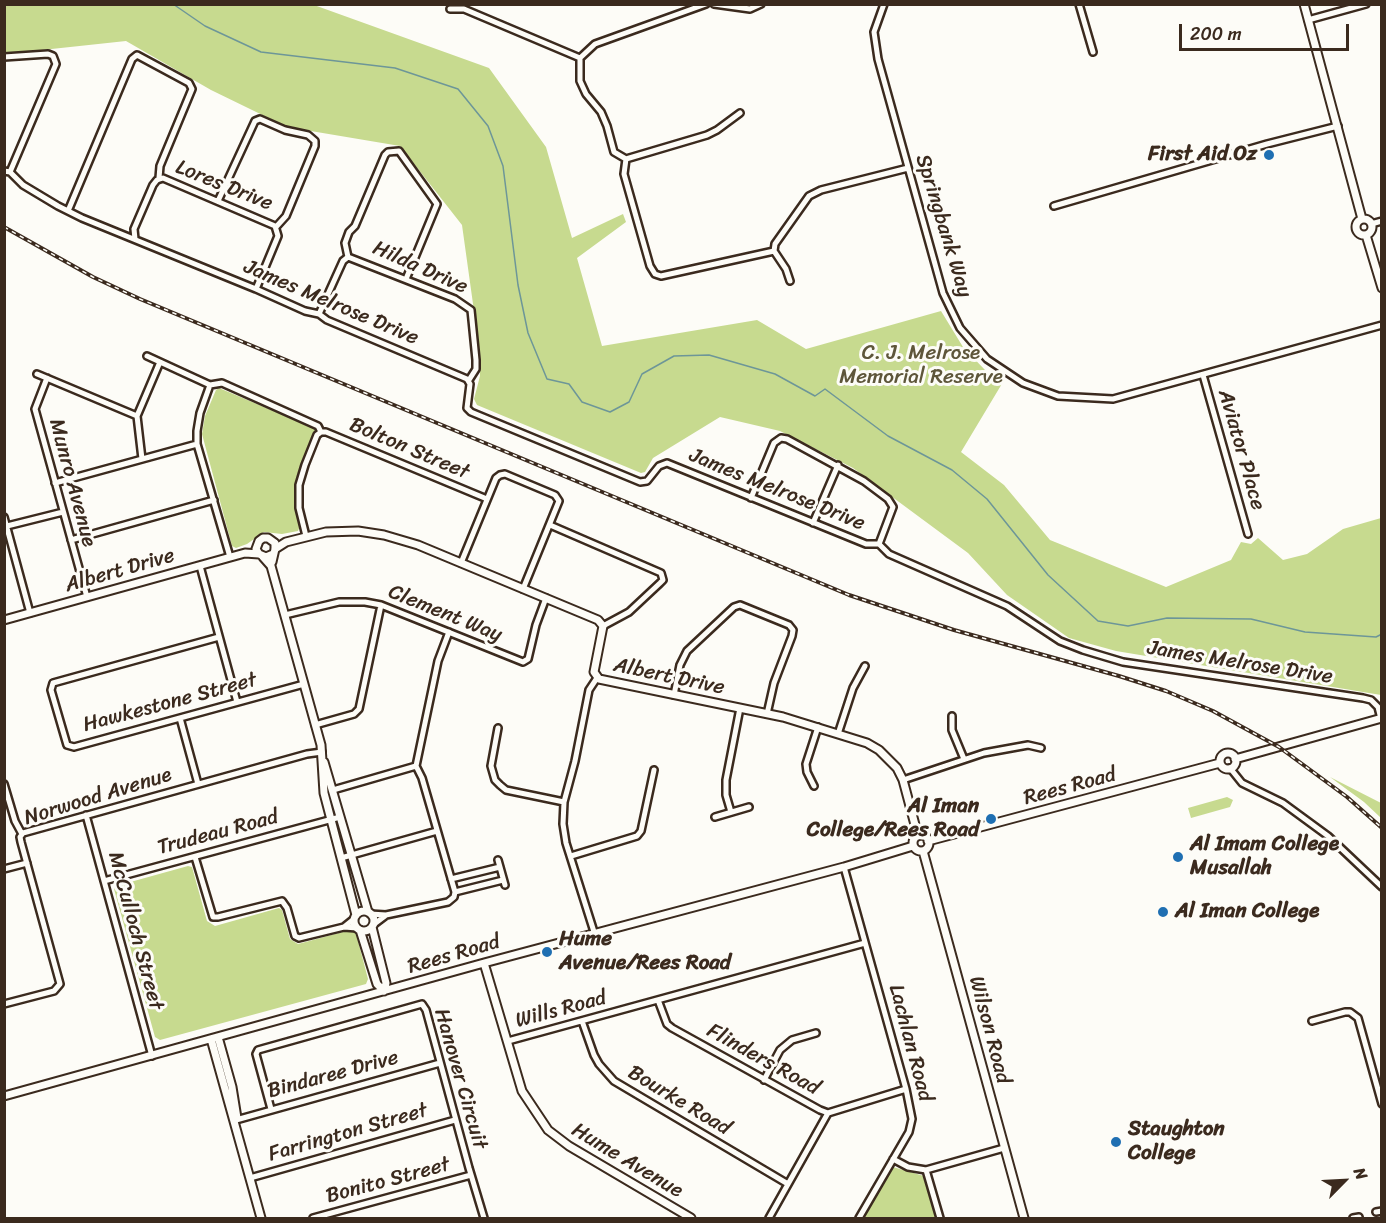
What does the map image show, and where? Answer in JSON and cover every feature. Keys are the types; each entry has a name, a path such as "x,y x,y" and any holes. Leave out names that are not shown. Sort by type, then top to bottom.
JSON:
{"street":[{"path":"706,4 594,44 580,58 580,81 586,94 601,112 614,152 626,159 707,135 740,113"},
{"path":"714,4 750,9 761,4"},
{"name":"Springbank Way","path":"884,4 874,32 878,59 943,293 960,328 992,363 1023,383 1058,396 1113,399 1382,325"},
{"path":"1080,4 1093,52"},
{"path":"1304,4 1362,219"},
{"path":"1308,20 1366,4"},
{"path":"450,9 464,9 580,58"},
{"path":"4,57 48,54 56,61 8,171"},
{"path":"68,211 132,59 137,55 189,83 192,89 160,166 159,178"},
{"path":"218,201 255,121 260,119 285,130 308,135 315,141 315,146 286,216 276,227"},
{"path":"1054,206 1267,144 1338,126"},
{"path":"348,256 345,243 349,232 355,226 385,155 387,152 399,151 437,204 406,279"},
{"path":"626,159 624,174 650,267 655,274 661,276 774,251"},
{"path":"790,281 786,269 774,251 776,244 808,196 821,190 908,168"},
{"name":"James Melrose Drive","path":"8,171 23,184 68,211 305,311 319,314 327,320 470,380 467,408 477,415 640,482 647,480 659,466 667,463 813,524 866,544 879,544 889,554 1008,606 1060,641 1083,650 1123,662 1363,698 1371,700 1378,707 1381,718"},
{"name":"Lores Drive","path":"135,239 134,229 153,185 159,178 268,221 276,227 278,236 256,289"},
{"path":"1362,219 1368,220 1371,224"},
{"path":"1362,219 1358,222 1356,229 1359,234 1366,235"},
{"path":"1371,224 1382,221"},
{"path":"1366,235 1370,232 1371,224"},
{"path":"1366,235 1382,288"},
{"name":"Hilda Drive","path":"319,314 343,260 348,256 455,299 471,310 476,369 470,380"},
{"path":"147,356 210,385 222,383 318,426 321,432"},
{"path":"142,459 137,416 160,362"},
{"path":"38,374 137,416"},
{"name":"Aviator Place","path":"1203,375 1248,534"},
{"name":"Munro Avenue","path":"47,378 35,409 87,597"},
{"path":"210,385 200,413 197,431 198,444 230,557"},
{"name":"Bolton Street","path":"306,536 299,508 299,485 305,465 321,432 326,432 487,499"},
{"path":"751,498 774,443 781,438 787,439 838,465 864,481 892,503 893,507 879,544"},
{"path":"55,483 198,444"},
{"path":"813,524 838,465"},
{"path":"460,563 496,478 505,474 558,498 550,525 523,589"},
{"path":"71,540 214,500"},
{"path":"7,526 63,512"},
{"path":"4,517 30,613"},
{"path":"550,525 661,573 663,580 660,584 629,612 603,626"},
{"name":"Albert Drive","path":"245,553 261,555 274,551 286,542 335,531 370,532 406,541 599,620 603,626 594,672 597,678 818,727 867,743 879,750 897,768 903,780 918,836"},
{"name":"Albert Drive","path":"4,620 245,553 263,538 286,542"},
{"path":"272,540 274,551 272,564 322,756 369,913 374,919 373,926 386,982 384,991 376,984 358,929 322,783 322,756"},
{"path":"257,545 261,555 272,564"},
{"path":"200,566 237,702"},
{"name":"Clement Way","path":"285,615 339,602 381,605 520,662 525,662 528,659 536,625 546,598"},
{"path":"315,724 354,714 359,709 381,605"},
{"path":"674,695 680,665 687,651 734,607 740,605 789,625 793,630 774,683 767,714"},
{"path":"344,927 362,912 386,915 448,902 452,900 455,892 422,778 416,766 438,661 449,632"},
{"name":"Hawkestone Street","path":"219,637 51,685 66,742 70,747 304,684"},
{"path":"838,734 853,688 864,666"},
{"path":"595,934 564,834 564,802 590,690 597,678"},
{"path":"731,812 726,795 726,780 740,708"},
{"path":"952,716 952,730 964,759"},
{"path":"180,718 198,784"},
{"path":"1235,759 1381,718"},
{"path":"814,786 806,764 818,727"},
{"path":"498,728 491,766 495,780 500,786 506,790 564,802"},
{"path":"903,780 964,759 1028,745 1041,748"},
{"name":"Norwood Avenue","path":"4,1004 54,991 60,984 21,842 22,834 307,754 322,756"},
{"path":"1230,768 1235,764 1235,759 1232,754 1224,754 1220,763 1223,767 1230,768 1242,783 1283,803 1328,836 1382,887"},
{"name":"Rees Road","path":"928,841 1220,763"},
{"path":"333,790 416,766"},
{"path":"571,856 637,836 641,831 654,770"},
{"path":"4,784 15,821 22,834"},
{"path":"715,817 749,807"},
{"name":"McCulloch Street","path":"86,815 152,1056"},
{"name":"Trudeau Road","path":"104,881 340,817"},
{"path":"341,858 437,831"},
{"path":"918,836 923,836 928,841 927,848 922,851 913,846 913,841 918,836"},
{"name":"Rees Road","path":"4,1096 484,963 844,867 913,846"},
{"name":"Wilson Road","path":"922,851 1024,1218"},
{"path":"195,856 213,917 218,918 282,901 287,908 297,938 302,938 344,927 367,931 386,915"},
{"path":"455,892 504,882 498,860"},
{"path":"4,869 27,863"},
{"path":"451,879 501,867"},
{"name":"Lachlan Road","path":"844,867 906,1089 912,1119 909,1132 859,1218"},
{"name":"Wills Road","path":"508,1041 865,943"},
{"name":"Hume Avenue","path":"484,963 522,1091 548,1130 568,1146 690,1218"},
{"name":"Flinders Road","path":"658,1000 667,1024 672,1028 828,1113 906,1089"},
{"name":"Hanover Circuit","path":"271,1109 256,1054 258,1050 422,1004 426,1010 483,1218"},
{"path":"1312,1021 1345,1012 1350,1012 1358,1018 1382,1104"},
{"name":"Bourke Road","path":"582,1021 594,1055 614,1081 788,1184"},
{"path":"764,1080 780,1050 792,1040 816,1034"},
{"path":"215,1038 236,1104 237,1129 261,1218"},
{"name":"Bindaree Drive","path":"236,1120 441,1063"},
{"path":"769,1218 828,1113"},
{"name":"Farrington Street","path":"250,1178 455,1120"},
{"path":"893,1159 908,1167 926,1170 1004,1148"},
{"path":"926,1170 940,1218"},
{"name":"Bonito Street","path":"314,1218 471,1175"}],"green space":[{"name":"C. J. Melrose Memorial Reserve","path":"4,5 314,5 489,68 546,147 572,238 623,214 626,222 577,258 602,346 757,320 806,349 941,311 963,347 985,370 1003,382 961,452 1004,485 1050,540 1166,587 1231,560 1241,542 1251,544 1258,538 1283,560 1307,554 1343,529 1381,518 1381,695 1116,651 1069,638 1007,595 968,553 853,468 780,431 720,417 653,458 645,472 641,473 477,405 474,399 480,376 480,354 462,225 400,146 287,127 211,90 126,41 5,54"},
{"path":"219,388 314,428 316,432 297,484 296,506 300,526 298,531 282,534 264,532 247,544 236,548 232,546 202,434 205,416"},
{"path":"1330,777 1381,803 1381,818 1364,802"},
{"path":"1227,797 1233,800 1230,807 1191,818 1188,808"},
{"path":"188,866 192,867 207,921 215,926 279,908 282,910 290,939 298,944 350,930 356,933 368,979 366,984 160,1040 155,1037 114,889 116,886"},
{"path":"893,1167 924,1176 936,1218 863,1218"}],"waterway":[{"path":"173,4 205,26 261,52 395,68 458,89 488,126 503,166 518,285 528,333 547,379 569,384 582,402 610,412 629,402 642,374 674,356 709,355 775,374 815,396 825,389 888,436 952,470 987,499 1048,575 1098,621 1128,626 1167,618 1251,619 1305,632 1376,637 1382,634"}],"railway":[{"path":"4,227 93,277 140,299 849,595 954,630 1119,676 1166,691 1213,711 1279,747 1347,797 1382,828"}],"place":[{"name":"First Aid Oz","path":"1269,155"},
{"name":"Al Iman College/Rees Road","path":"991,819"},
{"name":"Al Imam College Musallah","path":"1178,857"},
{"name":"Al Iman College","path":"1163,912"},
{"name":"Hume Avenue/Rees Road","path":"547,952"},
{"name":"Staughton College","path":"1116,1142"}]}
